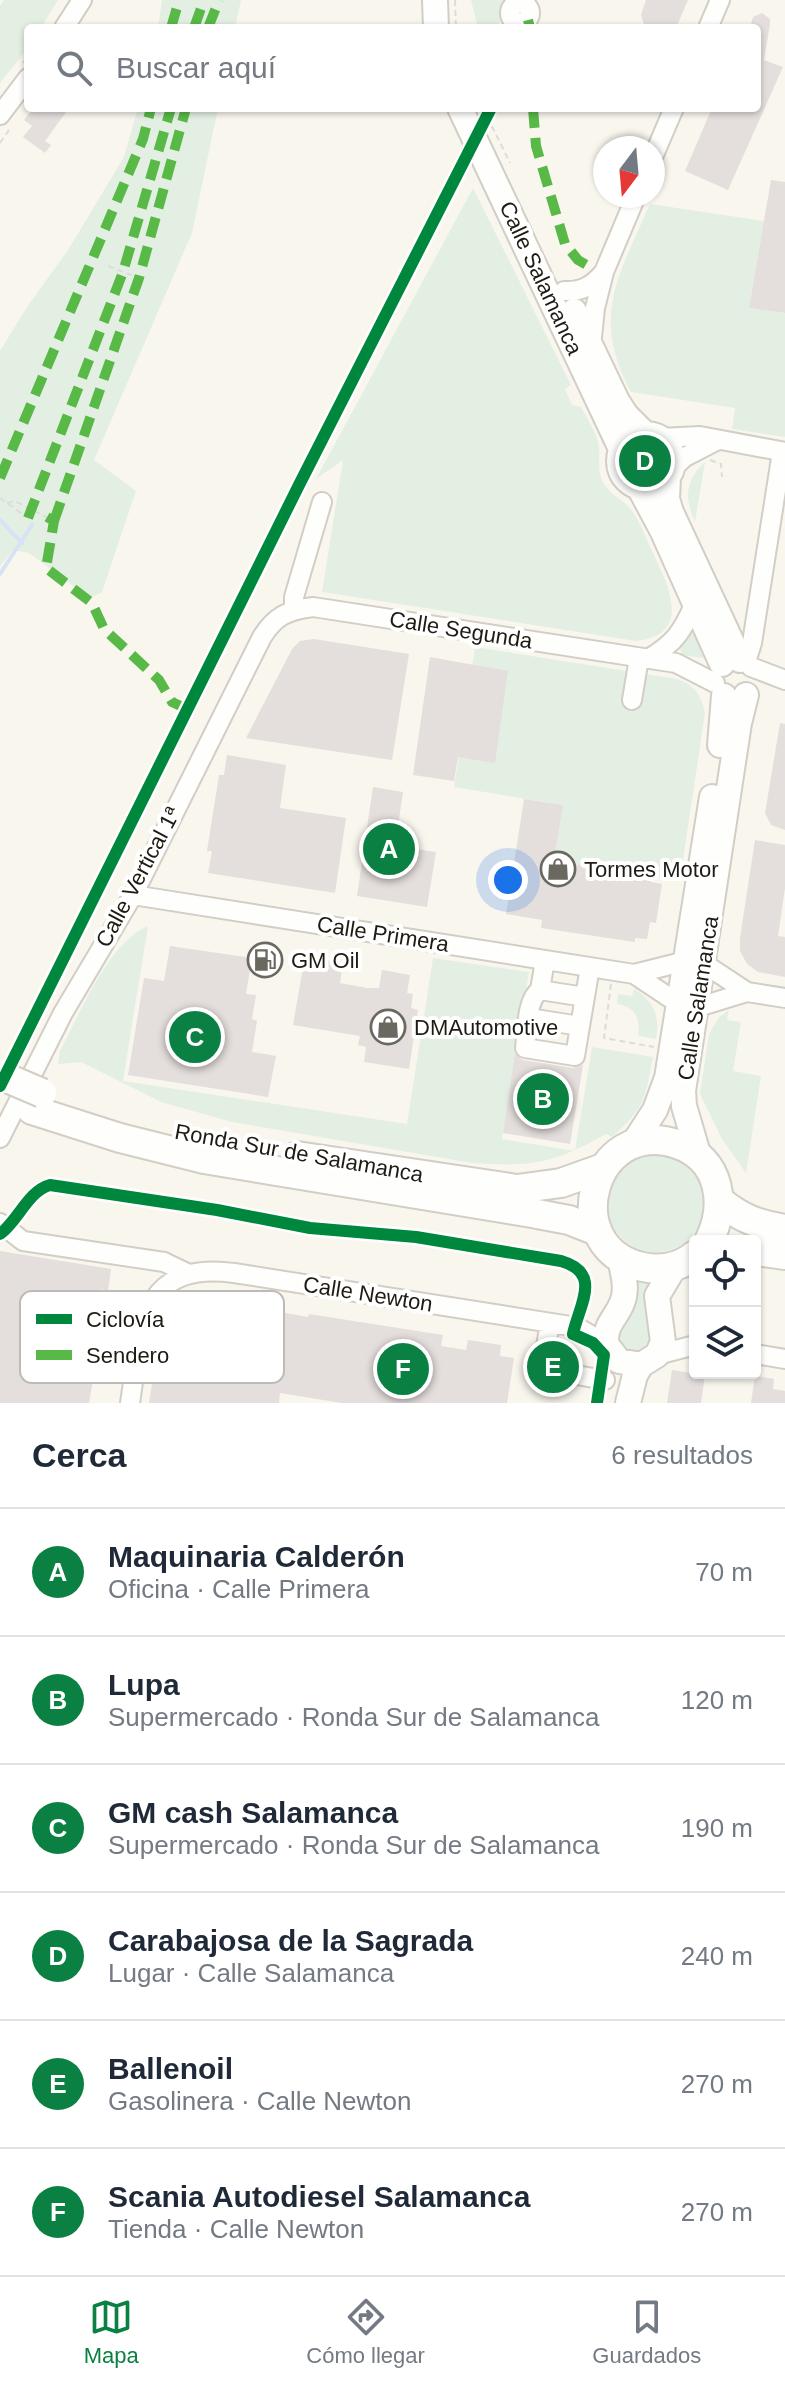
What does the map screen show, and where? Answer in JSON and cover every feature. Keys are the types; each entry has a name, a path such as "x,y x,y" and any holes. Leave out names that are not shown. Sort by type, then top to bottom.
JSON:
{"highway":[{"name":"Ronda Sur de Salamanca","path":"0,1075 37,1101 120,1138 204,1159 569,1220 597,1231"},
{"name":"Ronda Sur de Salamanca","path":"0,1096 37,1101 281,1154 517,1189 561,1183 603,1168 616,1154 633,1144"},
{"path":"633,1144 656,1140 679,1145 699,1157 710,1169 720,1201 718,1224 709,1235"},
{"path":"603,1168 593,1188 591,1210 597,1231 607,1246 620,1259 647,1268 689,1257"},
{"path":"720,1201 753,1222 785,1229"},
{"path":"761,1252 785,1255"}],"main road":[{"path":"435,0 436,24"},
{"path":"447,0 448,24"},
{"name":"Calle Salamanca","path":"463,112 501,166 621,449"},
{"name":"Calle Salamanca","path":"476,112 617,401 626,415 653,436"},
{"path":"670,473 658,485 639,487 628,482 618,461 621,449 634,436 653,436 672,455 670,473 667,499 737,677"},
{"path":"639,487 695,603 737,677"},
{"name":"Calle Salamanca","path":"633,1144 662,1096 687,1006 739,723 737,677"},
{"name":"Calle Salamanca","path":"687,1006 684,1106 699,1157"},
{"path":"620,1259 624,1294 605,1335 626,1361 631,1385 628,1403"},
{"path":"626,1361 663,1342 657,1296 689,1260"},
{"path":"619,1403 626,1361"}],"street":[{"path":"67,24 82,0"},
{"path":"710,24 720,0"},
{"path":"0,115 24,83"},
{"path":"662,136 672,112"},
{"path":"591,347 595,308 604,272 631,208"},
{"path":"564,291 578,292 593,284 604,272"},
{"path":"653,436 700,436 783,452 752,643 737,677"},
{"path":"670,473 685,457 716,441"},
{"path":"294,609 294,597 322,502"},
{"path":"632,700 643,658 670,647 683,629 695,603"},
{"name":"Calle Segunda","path":"277,618 294,609 313,607 676,663 737,677 785,680"},
{"name":"Calle Vertical 1ª","path":"0,1138 63,1013 133,895 262,637 277,618"},
{"name":"Calle Primera","path":"133,895 634,974 695,962"},
{"path":"540,990 545,960"},
{"path":"695,962 747,992 785,998"},
{"path":"585,997 540,990 535,993 525,1048 575,1056 580,1026 585,997 590,967"},
{"name":"Calle Primera","path":"634,974 687,1006"},
{"path":"687,1006 747,992"},
{"path":"529,1018 580,1026"},
{"path":"0,1223 23,1241 164,1262 189,1274"},
{"path":"145,1260 163,1288 160,1291"},
{"name":"Calle Newton","path":"163,1288 189,1274 228,1272 577,1327 610,1320"},
{"path":"550,1323 542,1369 626,1361 689,1346"},
{"path":"662,1323 689,1341"},
{"name":"Calle Newton","path":"577,1327 626,1361"},
{"path":"761,1355 785,1359"},
{"path":"130,1403 133,1383"}],"path":[{"path":"455,0 456,24"},
{"path":"484,112 501,166"},
{"path":"476,136 489,112"},
{"path":"108,266 139,278"},
{"path":"705,459 721,464 722,477"},
{"path":"0,498 28,518"},
{"path":"7,503 15,501 46,517"},
{"path":"611,983 604,1038 658,1048"}],"shaded area":[{"path":"4,0 58,0 43,24 24,24 24,53 0,83 0,6"},
{"path":"162,0 241,0 236,24 159,24"},
{"path":"471,0 514,0 499,24 477,24"},
{"path":"137,112 217,112 192,233 94,460 136,491 102,592 93,597 85,595 29,553 13,550 0,566 0,351 68,250 124,157"},
{"path":"473,188 571,385 565,389 572,405 581,407 594,431 603,482 633,512 664,578 672,606 671,619 665,629 654,637 636,641 322,592 343,460 316,479"},
{"path":"665,206 764,221 749,308 785,313 785,437 732,429 735,408 631,392 612,341 611,318 614,296 628,253 648,208"},
{"path":"646,445 657,450 662,461 657,472 646,477 635,472 630,461 635,450"},
{"path":"705,462 695,522 688,490 693,476"},
{"path":"691,623 707,655 702,658 682,655 679,643"},
{"path":"475,647 677,679 696,692 705,713 680,880 554,861 563,805 454,787"},
{"path":"148,926 123,1081 407,1124 433,958 529,972 502,1139 573,1151 527,1163 472,1163 232,1122 161,1102 81,1062 58,1064 60,1051 96,981 120,947"},
{"path":"634,989 646,998 654,1010 656,1039 638,1036 639,1024 635,1014 617,1004 618,994 632,996"},
{"path":"729,1010 727,1020 741,1022 733,1071 761,1076 746,1173 722,1139 700,1094 709,1034 719,1017"},
{"path":"592,1047 653,1057 642,1102 631,1118 612,1137 606,1134 575,1150"},
{"path":"646,1155 666,1155 683,1162 697,1176 704,1193 704,1213 697,1230 683,1244 666,1251 646,1251 629,1244 615,1230 608,1213 608,1193 615,1176 629,1162"},
{"path":"637,1280 650,1282 647,1306 652,1341 641,1353 623,1351 619,1334"}],"building":[{"path":"646,0 688,0 678,24 644,24 641,15"},
{"path":"762,13 770,19 764,60 783,67 728,190 685,171 710,112 761,112 761,24 751,24 753,17"},
{"path":"30,112 66,112 45,141 51,145 45,153 23,137 32,126 24,120"},
{"path":"771,180 785,182 785,313 749,308"},
{"path":"314,639 409,654 392,760 246,738 292,649 300,641"},
{"path":"430,657 508,671 495,763 458,757 454,781 413,775"},
{"path":"780,723 785,724 785,830 771,825 765,813"},
{"path":"227,755 286,765 280,808 346,818 335,893 208,873 212,851 207,851 219,775 224,775"},
{"path":"373,787 403,792 395,846 436,852 427,907 357,896"},
{"name":"Tormes Motor","path":"524,799 563,805 554,861 652,876 651,882 662,884 656,923 650,922 647,939 635,938 635,942 541,928 542,920 506,914"},
{"path":"755,840 785,845 785,888 778,936 785,937 785,977 758,972 747,964 740,951"},
{"path":"170,946 252,958 246,994 256,995 252,1019 257,1021 252,1052 276,1056 268,1097 128,1075 144,978 164,981"},
{"path":"305,956 343,963 340,983 367,988 379,988 382,970 410,975 407,993 413,994 411,1008 418,1010 409,1069 364,1062 366,1047 358,1045 360,1036 293,1025"},
{"path":"515,1054 523,1060 573,1068 583,1065 570,1144 503,1133"},
{"path":"0,1251 111,1269 108,1291 20,1291 20,1383 93,1383 89,1403 0,1403"},
{"path":"284,1313 443,1335 441,1346 466,1350 468,1340 501,1345 500,1356 514,1358 507,1403 342,1403 280,1393 279,1403 149,1403 152,1383 284,1383"},
{"path":"672,1370 689,1373 689,1379 704,1379 701,1403 667,1403"},
{"path":"755,1379 774,1379 773,1389 785,1391 785,1403 751,1403"}],"waterway":[{"path":"0,520 22,543"},
{"path":"0,574 32,525"}],"marked path":[{"path":"172,24 179,0"},
{"path":"195,24 204,0"},
{"path":"210,24 219,0"},
{"path":"528,20 529,24"},
{"path":"0,478 143,139 150,112"},
{"path":"28,518 123,272 170,112"},
{"path":"54,521 139,278 185,112"},
{"path":"533,112 536,146 565,244 578,260 592,268"},
{"path":"47,517 54,521 46,568 92,603 104,629 159,680 172,702 187,709"}],"cycle path":[{"path":"0,1086 299,485 489,112"},
{"path":"0,1234 35,1193 50,1185 217,1210 310,1228 416,1237 561,1261 574,1266 585,1282 573,1334 593,1343 604,1355 597,1403"}],"place":[{"name":"Carabajosa de la Sagrada","path":"645,461"},
{"name":"Maquinaria Calderón","path":"389,849"},
{"name":"Tormes Motor","path":"558,869"},
{"name":"GM Oil","path":"265,960"},
{"name":"DMAutomotive","path":"388,1027"},
{"name":"GM cash Salamanca","path":"195,1037"},
{"name":"Lupa","path":"543,1099"},
{"name":"Ballenoil","path":"553,1367"},
{"name":"Scania Autodiesel Salamanca","path":"403,1369"}]}
